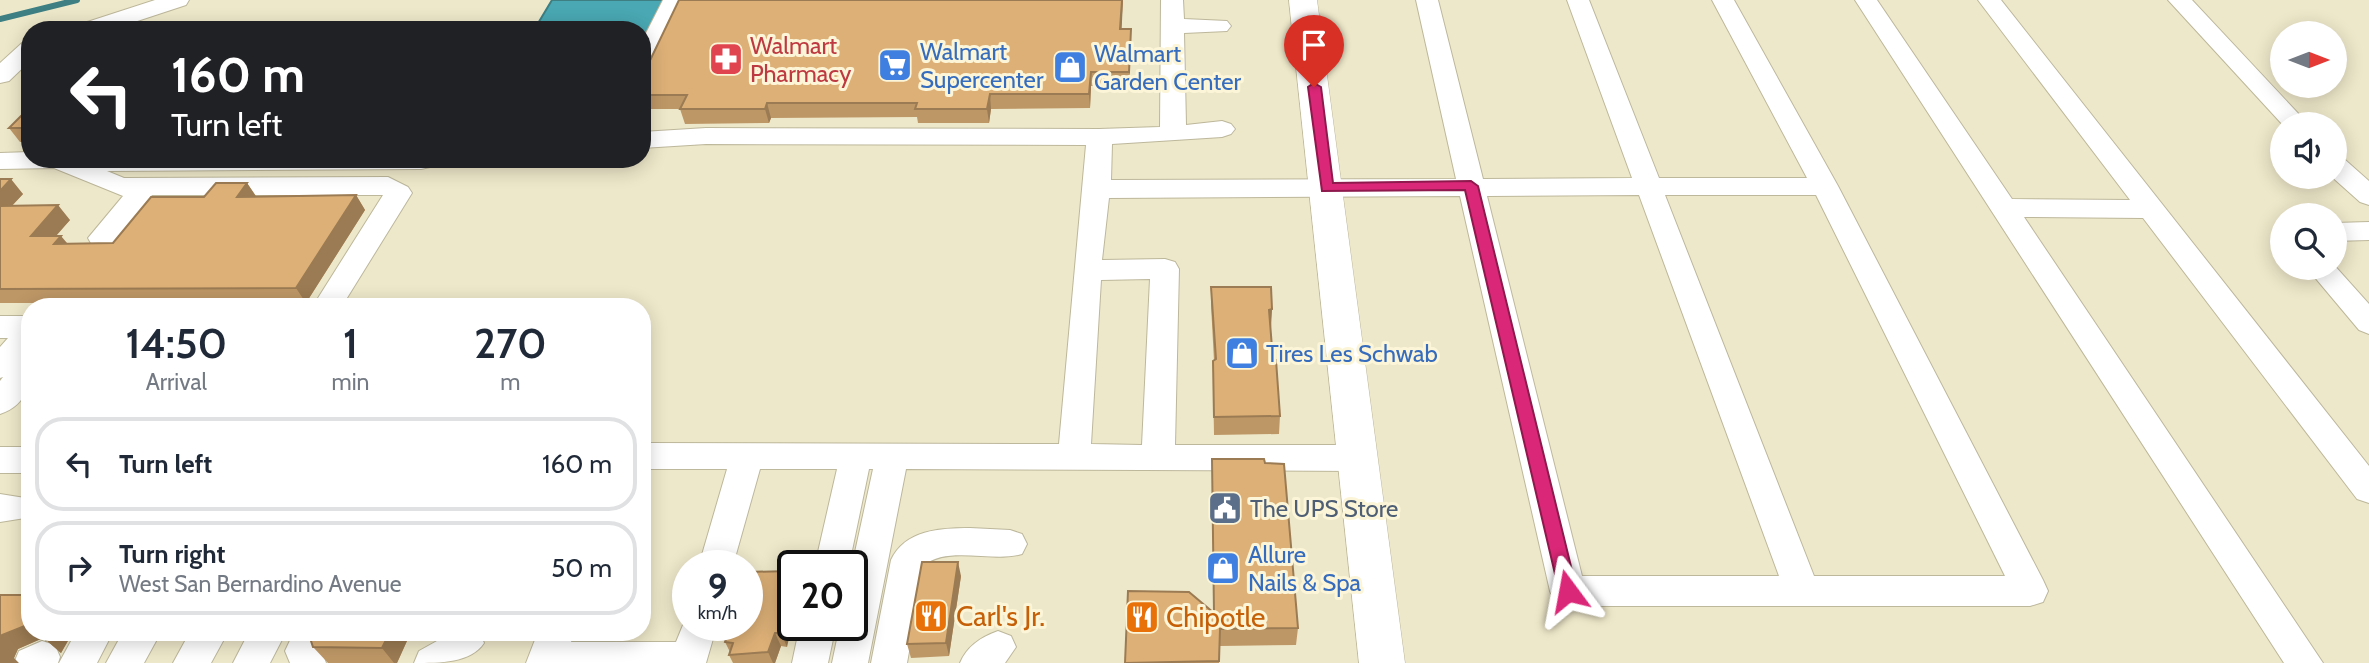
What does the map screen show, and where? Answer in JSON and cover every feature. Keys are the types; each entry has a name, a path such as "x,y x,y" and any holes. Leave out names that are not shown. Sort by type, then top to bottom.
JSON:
{"main road":[{"path":"1303,0 1382,663"}],"street":[{"path":"114,21 178,0"},
{"path":"651,47 674,0"},
{"path":"1172,0 1173,134"},
{"path":"1427,0 1568,591 2030,591 1825,186 1723,0"},
{"path":"1578,0 1802,591"},
{"path":"1866,0 2305,663"},
{"path":"1989,0 2369,490"},
{"path":"2179,0 2286,112"},
{"path":"1172,26 1219,26"},
{"path":"0,76 21,56"},
{"path":"651,140 718,136 1099,137 1222,129"},
{"path":"1074,456 1099,137"},
{"path":"0,161 21,161"},
{"path":"77,168 121,187 388,186 399,193 332,298"},
{"path":"2347,177 2369,196"},
{"path":"1097,189 1825,186"},
{"path":"103,238 145,187"},
{"path":"2004,208 2151,209"},
{"path":"2347,232 2369,231"},
{"path":"1087,270 1165,269 1158,457"},
{"path":"2331,280 2369,323"},
{"path":"0,327 21,327"},
{"path":"0,367 21,342"},
{"path":"0,402 21,377"},
{"path":"835,550 856,455"},
{"path":"651,456 1358,458"},
{"path":"720,550 747,456"},
{"path":"850,663 892,456"},
{"path":"0,460 21,460"},
{"path":"889,663 908,560 913,552 933,543 1010,544"},
{"path":"77,663 90,641"},
{"path":"124,663 137,641"},
{"path":"251,663 263,641"},
{"path":"308,641 303,651 308,663"},
{"path":"549,651 690,658 695,641"},
{"path":"810,663 815,641"},
{"path":"432,663 466,643"}],"water":[{"path":"552,0 664,0 651,25 651,21 539,21"}],"building":[{"name":"Walmart Supercenter","path":"679,0 1122,0 1120,29 1131,29 1129,72 1091,72 1089,94 990,94 987,109 915,109 917,103 767,103 765,109 680,109 687,95 651,95 651,58"},
{"path":"21,116 21,128 9,128"},
{"path":"0,179 11,179 0,191"},
{"path":"216,183 247,183 237,197 356,195 296,288 0,289 0,206 58,205 31,236 61,236 54,244 113,243 151,197 204,197"},
{"name":"Tires Les Schwab","path":"1211,287 1271,287 1272,309 1269,310 1280,416 1214,417 1213,361 1216,359"},
{"path":"1212,459 1264,459 1265,463 1284,464 1298,628 1220,629 1219,661 1125,663 1128,591 1189,592 1214,613"},
{"name":"Carl's Jr.","path":"922,562 958,562 946,643 907,644"},
{"path":"777,571 777,633 768,652 729,655 733,643 725,641 763,641 763,572"},
{"path":"0,595 21,595 21,627 2,635 0,639"},
{"path":"311,641 386,641 382,648 313,647"}],"waterway":[{"path":"0,19 77,0"}],"place":[{"name":"Walmart Pharmacy","path":"726,59"},
{"name":"Walmart Supercenter","path":"895,65"},
{"name":"Walmart Garden Center","path":"1070,67"},
{"name":"Tires Les Schwab","path":"1242,353"},
{"name":"The UPS Store","path":"1225,508"},
{"name":"Allure Nails & Spa","path":"1223,568"},
{"name":"Carl's Jr.","path":"931,616"},
{"name":"Chipotle","path":"1142,617"}],"route":[{"path":"1314,87 1327,188 1471,186 1568,591"}]}
